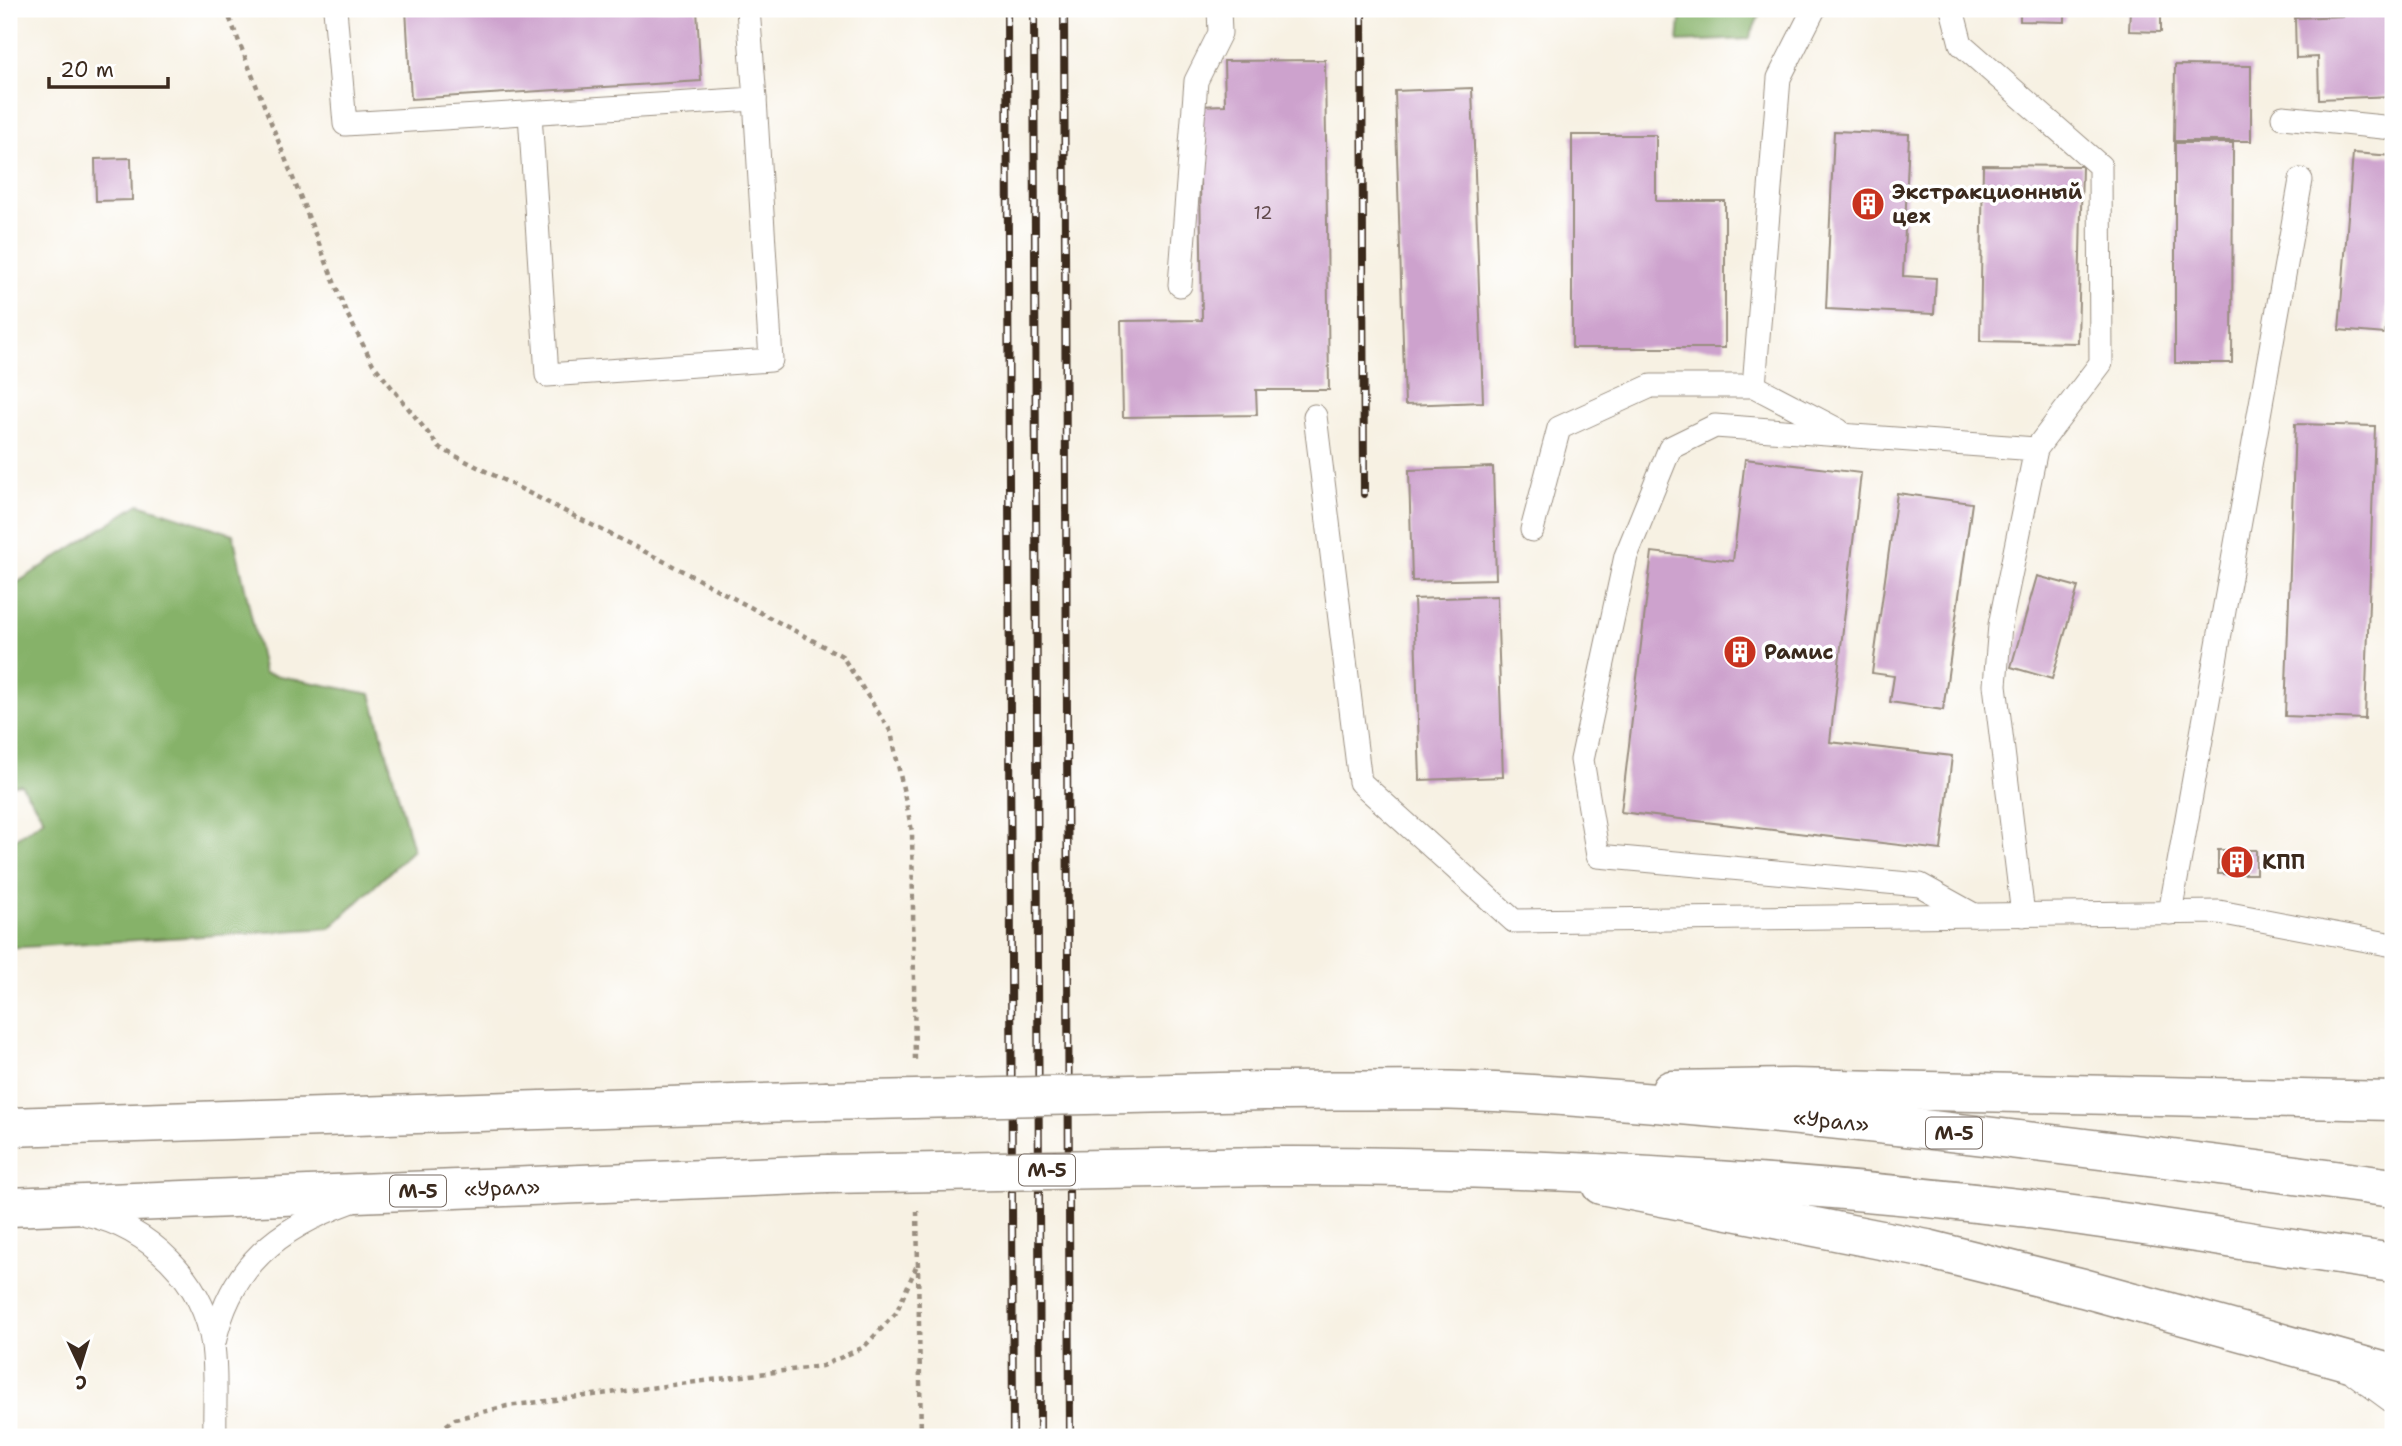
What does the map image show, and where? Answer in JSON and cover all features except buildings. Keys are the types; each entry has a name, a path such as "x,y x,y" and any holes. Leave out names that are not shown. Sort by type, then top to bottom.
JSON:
{"main road":[{"path":"1514,1093 1792,1088 2393,1101"},
{"name":"«Урал»","path":"9,1126 825,1101 1265,1091 1514,1093 1799,1117 2031,1141 2393,1188"},
{"name":"«Урал»","path":"27,1206 827,1174 1267,1166 1516,1169"},
{"path":"1516,1169 1927,1249 2083,1287 2393,1374"},
{"name":"М-5","path":"1516,1169 1797,1185 2029,1209 2393,1263"}],"lane":[{"path":"335,9 345,124 755,99"},
{"path":"530,114 547,375 771,360 748,9"},
{"path":"1180,285 1196,81 1220,33 1219,9"},
{"path":"1754,386 1779,78 1814,9"},
{"path":"1952,9 1961,44 2100,166 2101,363 2036,449 2000,625 1996,685 2023,915"},
{"path":"2283,117 2393,128"},
{"path":"2170,914 2301,180"},
{"path":"1532,530 1559,428 1651,386 1754,386 1847,435"},
{"path":"1314,416 1360,782 1514,921 2219,912 2393,945"},
{"path":"1974,915 1920,885 1598,856 1582,760 1626,556 1670,448 1715,426 2036,449"},
{"path":"213,1346 228,1295 269,1246 323,1214 376,1193"},
{"path":"27,1206 102,1217 142,1236 177,1268 198,1301 213,1346 215,1437"},
{"path":"2326,1354 2393,1402"}],"path":[{"path":"226,9 346,312 373,364 440,448 842,656 891,732 912,831 915,1067"},
{"path":"917,1206 921,1437"},
{"path":"430,1437 455,1419 506,1406 822,1366 864,1347 896,1313 918,1261"}],"green space":[{"path":"1681,9 1762,9 1749,39 1678,42"},
{"path":"139,504 233,534 264,673 371,694 413,850 330,928 9,948 9,843 44,819 21,784 9,786 9,588"}],"railway":[{"path":"1007,9 1013,1437"},
{"path":"1034,9 1040,1437"},
{"path":"1064,9 1070,1437"},
{"path":"1362,9 1364,494"}],"place":[{"name":"Экстракционный цех","path":"1868,204"},
{"name":"Рамис","path":"1740,652"},
{"name":"КПП","path":"2237,862"}]}
